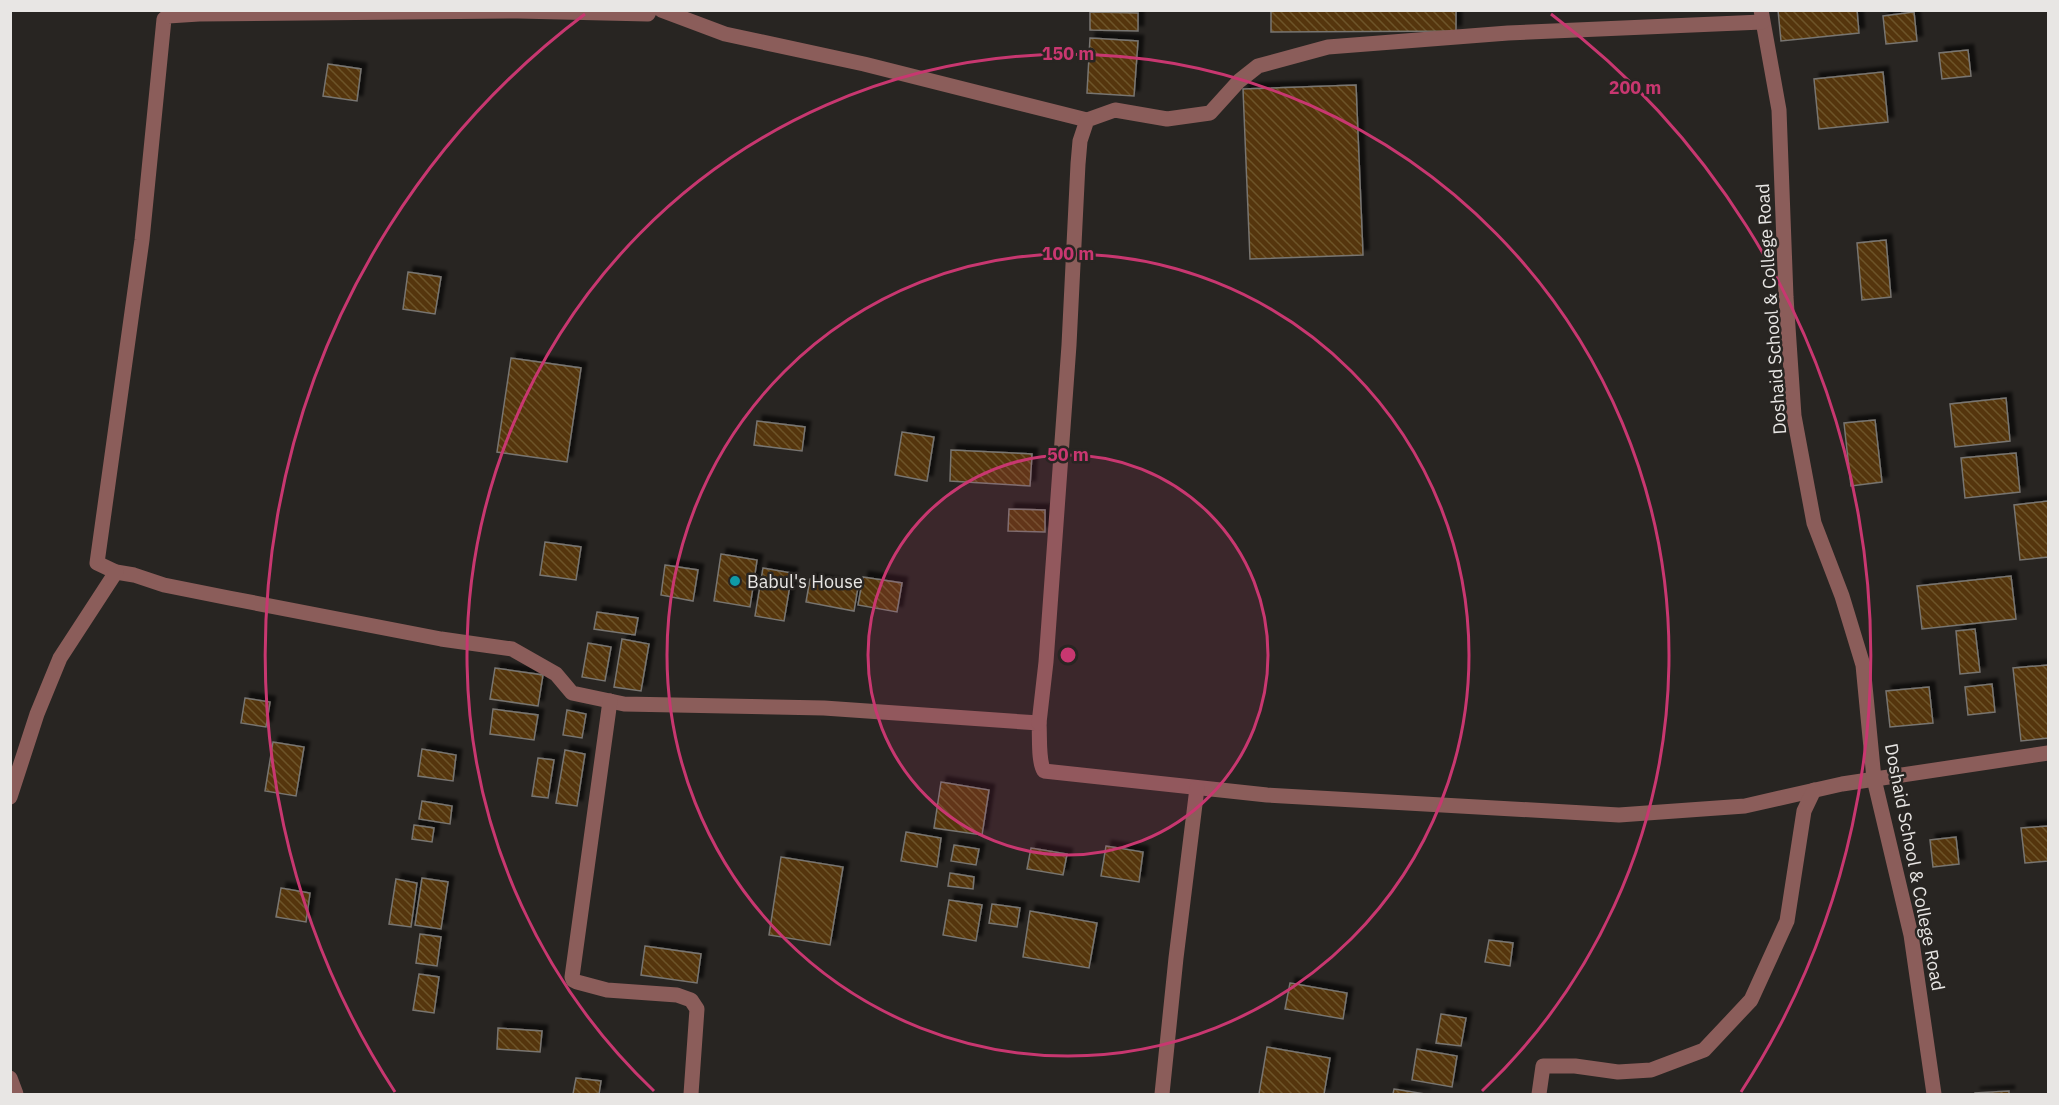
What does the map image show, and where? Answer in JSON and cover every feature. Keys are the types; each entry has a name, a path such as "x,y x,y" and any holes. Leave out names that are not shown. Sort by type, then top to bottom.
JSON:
{"street":[{"path":"650,10 648,14 625,15 518,11 199,14 168,16 164,19 142,240 96,563 116,572 134,575 164,585 441,639 512,648 556,674 572,693 624,704 824,708 1039,723"},
{"path":"661,10 725,34 864,64 1087,120 1116,110 1167,120 1210,113 1239,81 1258,66 1328,47 1761,16"},
{"name":"Doshaid School & College Road","path":"1761,16 1779,111 1786,297 1794,416 1814,523 1842,596 1863,665 1874,779 1911,935 1934,1095"},
{"path":"1087,120 1080,141 1078,164 1069,345 1046,662 1039,723 1040,764 1044,771 1267,795 1619,815 1745,806 1874,779 2049,753"},
{"path":"10,797 37,714 60,658 116,572"},
{"path":"610,701 572,977 577,982 607,990 676,995 691,1000 697,1010 691,1095"},
{"path":"1162,1095 1197,788"},
{"path":"1539,1095 1544,1066 1575,1066 1618,1072 1651,1070 1704,1050 1751,1000 1787,921 1804,811 1814,790"},
{"path":"10,1078 16,1095"}],"building":[{"path":"1271,10 1456,10 1456,31 1271,32"},
{"path":"1778,10 1857,10 1859,33 1781,41"},
{"path":"1090,12 1138,13 1138,31 1090,30"},
{"path":"1914,12 1917,41 1886,44 1883,16"},
{"path":"1090,38 1138,41 1134,96 1087,93"},
{"path":"1968,50 1971,76 1942,79 1939,53"},
{"path":"328,64 361,69 357,101 323,96"},
{"path":"1883,72 1888,122 1819,129 1814,79"},
{"path":"1356,85 1363,255 1250,259 1243,89"},
{"path":"1886,240 1891,297 1862,300 1857,243"},
{"path":"408,272 441,277 435,314 403,309"},
{"path":"511,358 581,368 567,462 497,452"},
{"path":"2006,398 2010,441 1955,447 1950,404"},
{"path":"1875,420 1882,482 1851,486 1844,423"},
{"path":"757,421 805,427 802,451 754,445"},
{"path":"902,432 934,437 927,481 895,475"},
{"path":"951,450 1032,454 1030,486 950,481"},
{"path":"2016,453 2020,492 1965,498 1961,458"},
{"path":"2048,501 2048,557 2020,560 2014,505"},
{"path":"1009,509 1045,510 1045,532 1008,531"},
{"path":"545,542 581,547 576,580 540,575"},
{"name":"Babul's House","path":"721,554 757,560 750,607 714,601"},
{"path":"665,565 698,570 693,601 661,595"},
{"path":"763,568 792,573 784,621 755,616"},
{"path":"2011,576 2016,619 1922,629 1917,586"},
{"path":"863,577 902,583 897,612 858,605"},
{"path":"810,579 858,587 854,611 806,602"},
{"path":"597,612 638,618 635,635 594,629"},
{"path":"1975,629 1980,672 1960,674 1956,631"},
{"path":"622,639 649,644 641,691 614,687"},
{"path":"588,643 611,647 605,681 582,677"},
{"path":"2048,665 2048,738 2021,741 2013,668"},
{"path":"495,668 543,675 538,706 490,699"},
{"path":"1992,684 1995,712 1968,715 1965,687"},
{"path":"1929,687 1933,723 1890,727 1886,691"},
{"path":"245,698 270,702 266,727 241,723"},
{"path":"493,709 538,715 534,740 490,734"},
{"path":"567,710 586,714 582,738 563,735"},
{"path":"273,742 304,747 296,796 265,791"},
{"path":"422,749 456,755 453,781 418,776"},
{"path":"565,750 585,754 577,806 556,803"},
{"path":"538,758 554,760 548,798 532,796"},
{"path":"941,782 989,790 982,835 934,828"},
{"path":"422,801 452,806 450,824 419,819"},
{"path":"414,825 434,828 432,842 412,839"},
{"path":"2048,826 2048,861 2025,863 2021,828"},
{"path":"906,832 941,838 937,867 901,861"},
{"path":"1956,837 1959,864 1933,867 1930,840"},
{"path":"954,845 979,849 976,865 951,861"},
{"path":"1106,846 1143,852 1139,882 1101,876"},
{"path":"1031,848 1067,854 1063,875 1027,869"},
{"path":"781,857 843,867 830,945 769,935"},
{"path":"950,873 974,877 973,889 948,886"},
{"path":"422,878 448,882 441,929 415,925"},
{"path":"396,879 417,883 411,927 389,924"},
{"path":"281,888 310,893 306,922 276,917"},
{"path":"949,900 982,905 976,941 943,935"},
{"path":"992,904 1020,908 1017,927 989,923"},
{"path":"1030,911 1097,923 1089,968 1023,957"},
{"path":"420,934 441,937 437,966 416,963"},
{"path":"1489,940 1513,943 1510,966 1485,962"},
{"path":"645,946 701,954 697,983 641,975"},
{"path":"419,974 439,977 434,1013 413,1010"},
{"path":"1290,983 1347,993 1343,1019 1285,1009"},
{"path":"1441,1014 1466,1018 1461,1046 1436,1043"},
{"path":"498,1028 542,1031 540,1052 497,1049"},
{"path":"1267,1047 1330,1058 1324,1094 1259,1094"},
{"path":"1417,1049 1457,1056 1452,1087 1412,1080"},
{"path":"576,1078 601,1081 599,1094 573,1094"},
{"path":"1394,1089 1425,1094 1393,1094"},
{"path":"2009,1091 2009,1094 1975,1094 1975,1093"}],"place":[{"name":"Babul's House","path":"735,581"}]}
